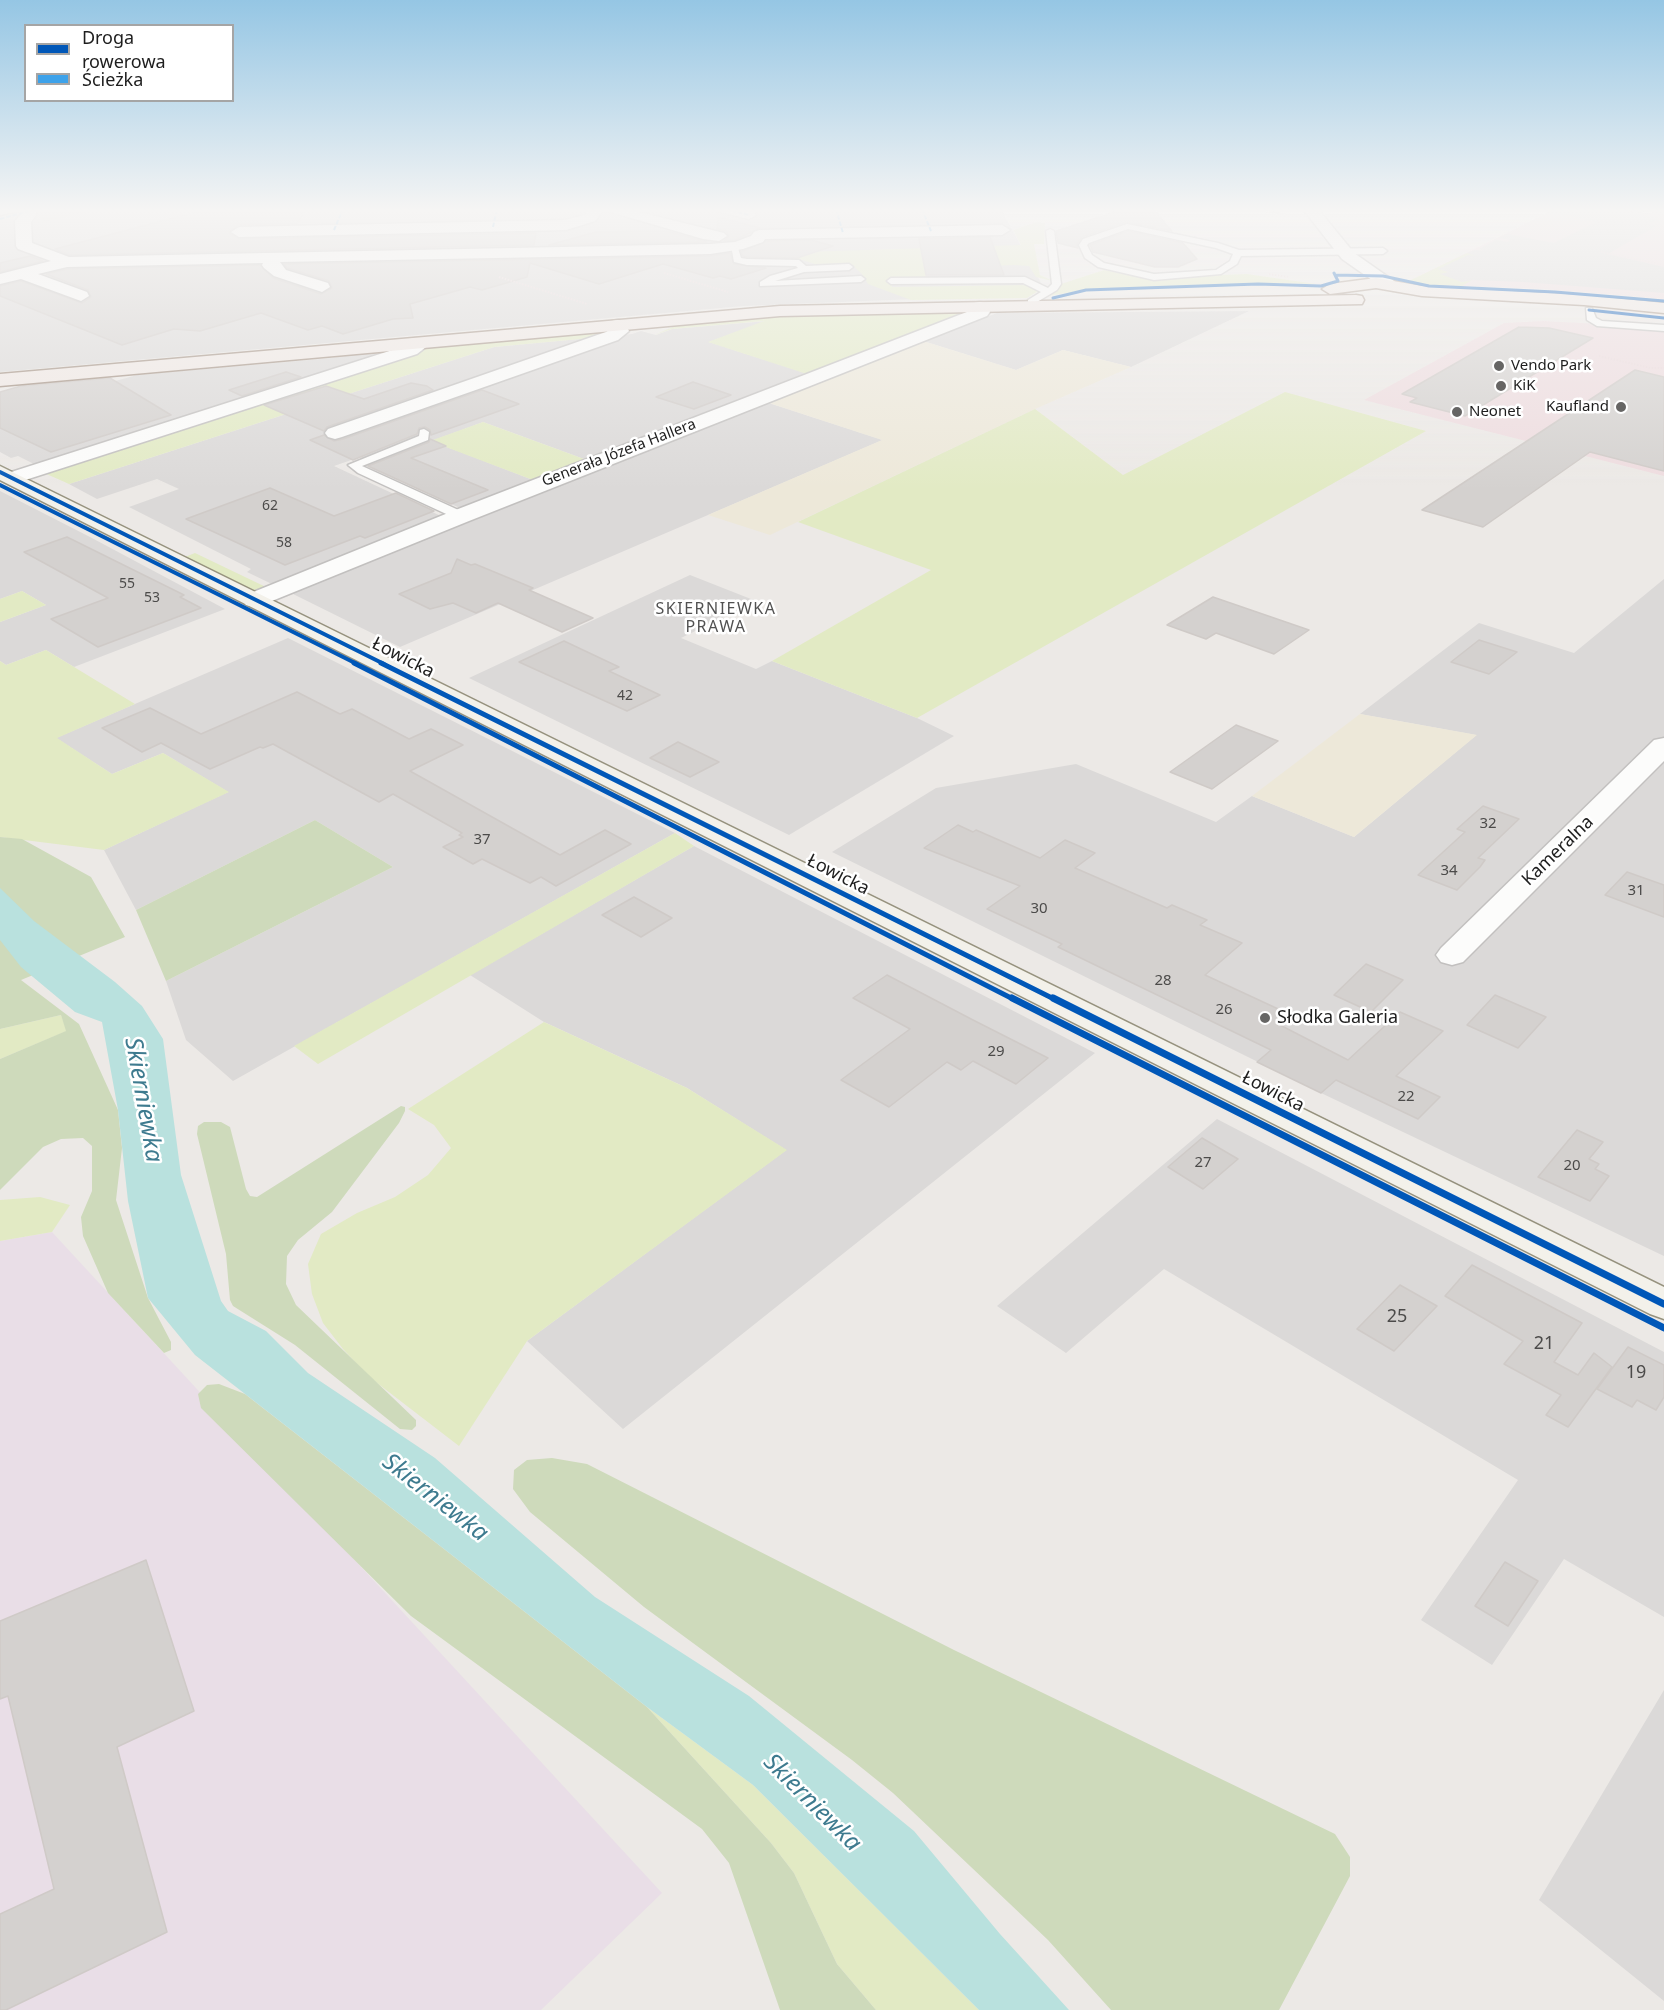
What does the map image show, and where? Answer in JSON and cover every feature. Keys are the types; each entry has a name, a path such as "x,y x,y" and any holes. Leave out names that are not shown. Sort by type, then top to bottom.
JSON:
{"main road":[{"path":"0,380 791,311 1078,303"},
{"path":"1487,303 1664,318"},
{"path":"1528,303 1664,308"}],"street":[{"name":"Generała Józefa Hallera","path":"254,600 461,516 981,312 980,307"},
{"path":"335,433 612,336 626,324"},
{"path":"6,475 407,351 417,347 416,343"},
{"name":"Łowicka","path":"6,475 1664,1304"},
{"name":"Kameralna","path":"1452,955 1664,747"}],"lane":[{"path":"1588,310 1592,320 1600,324 1664,328"},
{"path":"424,432 424,438 354,465 362,471 461,516"}],"path":[{"path":"582,303 631,318 626,324"},
{"path":"1599,356 1651,368 1664,368"}],"shaded area":[{"path":"0,303 823,303 744,306 0,372"},
{"path":"1249,311 1131,367 1063,350 1016,370 923,341 997,313"},
{"path":"767,321 709,342 806,373 584,459 483,422 432,441 533,480 460,508 363,465 370,462 360,457 334,466 443,517 332,563 326,562 313,567 313,570 274,585 247,572 251,569 129,507 179,489 157,479 97,499 69,484 494,347 632,334 641,331 656,335 672,329"},
{"path":"1543,321 1664,327 1664,476 1364,400 1504,323"},
{"path":"923,341 1016,370 1063,350 1131,367 1035,409 770,535 708,515 882,440 769,403"},
{"path":"373,352 384,356 36,465 18,456 11,458 0,452 0,392 30,384 56,381 97,386 137,375 331,358"},
{"path":"769,403 883,440 400,647 291,593"},
{"path":"0,491 225,609 74,667 46,650 6,665 0,661 0,622 46,605 22,591 0,599"},
{"path":"690,575 756,601 681,638 756,669 772,661 917,718 954,736 789,835 469,678"},
{"path":"1664,579 1664,1256 1321,1093 832,852 936,788 1076,764 1216,822 1252,796 1354,837 1476,735 1360,714 1479,623 1574,653"},
{"path":"288,638 675,833 233,1081 186,1040 166,981 393,867 315,820 136,910 104,850 228,792 163,753 112,774 56,738"},
{"path":"1360,714 1477,735 1354,837 1252,796"},
{"path":"694,846 1095,1053 623,1429 527,1341 786,1150 687,1088 544,1022 470,975"},
{"path":"1217,1119 1664,1352 1664,1617 1564,1559 1492,1665 1421,1620 1518,1480 1164,1269 1066,1353 997,1306"},
{"path":"52,1232 662,1893 541,2010 0,2010 0,1241"},
{"path":"1664,1690 1664,2001 1539,1900"}],"green space":[{"path":"963,311 965,313 810,375 708,342 764,321 672,329 654,335 680,324 771,316"},
{"path":"608,332 602,337 494,347 69,484 42,472 422,348"},
{"path":"1285,392 1426,431 917,718 772,661 931,570 798,522 1035,409 1123,475"},
{"path":"483,422 584,459 533,480 430,441"},
{"path":"195,553 270,589 255,591 185,557"},
{"path":"22,591 46,605 0,622 0,599"},
{"path":"46,650 135,704 57,738 112,774 163,753 229,792 104,850 0,837 0,661 6,665"},
{"path":"315,820 393,867 166,981 136,910"},
{"path":"675,833 694,846 318,1064 294,1046"},
{"path":"0,837 22,839 91,877 125,937 21,980 79,1024 118,1110 122,1148 116,1200 148,1298 171,1342 171,1350 164,1353 108,1293 83,1236 81,1217 92,1191 92,1146 83,1138 61,1139 43,1147 0,1190 0,1059 66,1031 61,1015 0,1029"},
{"path":"61,1015 67,1031 0,1059 0,1029"},
{"path":"544,1022 687,1088 787,1150 527,1341 459,1446 368,1376 343,1349 323,1323 312,1294 308,1264 321,1234 357,1213 395,1197 428,1175 451,1148 434,1125 408,1109"},
{"path":"401,1106 405,1107 405,1111 399,1123 332,1212 298,1240 287,1256 286,1284 296,1305 416,1420 416,1426 412,1430 400,1429 295,1345 233,1306 230,1300 226,1254 197,1134 198,1126 204,1122 221,1122 230,1127 246,1189 250,1196 257,1197"},
{"path":"40,1197 70,1205 52,1232 0,1241 0,1200"},
{"path":"219,1384 245,1394 647,1707 771,1843 794,1873 837,1964 876,2010 780,2010 729,1863 702,1829 411,1616 201,1408 198,1394 207,1385"},
{"path":"552,1458 587,1464 954,1650 1335,1834 1350,1857 1350,1876 1279,2010 1111,2010 1048,1940 893,1793 852,1760 644,1607 530,1512 513,1489 514,1470 527,1460"},
{"path":"647,1707 753,1785 979,2010 876,2010 837,1964 794,1873 771,1843"}],"water":[{"name":"Skierniewka","path":"0,888 34,921 115,982 142,1006 163,1039 181,1175 221,1301 228,1311 266,1331 308,1373 435,1458 595,1597 749,1696 914,1831 1000,1934 1069,2010 979,2010 753,1785 647,1707 195,1355 148,1298 128,1201 118,1110 102,1022 75,1012 21,967 0,940"}],"building":[{"path":"17,303 414,303 410,304 413,318 393,319 343,334 322,326 308,330 261,313 200,331 174,329 122,345"},
{"name":"Vendo Park","path":"1519,327 1549,328 1593,338 1465,416 1410,402 1417,398 1402,394"},
{"path":"1635,370 1664,377 1664,471 1590,452 1483,527 1422,510"},
{"path":"286,372 301,377 242,396 229,390"},
{"path":"110,378 171,415 51,452 0,428 0,392 21,386"},
{"path":"693,382 731,395 694,409 656,397"},
{"path":"411,383 427,386 433,390 327,427 324,431 264,405 326,386 364,399"},
{"path":"482,390 519,404 431,435 430,430 425,427 419,428 417,434 353,460 310,440 324,435 334,441 343,439"},
{"path":"430,439 446,446 411,458 488,490 451,504 368,466 429,442"},
{"path":"270,488 334,516 396,493 434,511 365,538 360,536 285,565 186,519"},
{"path":"67,537 184,595 180,597 201,608 98,647 51,619 108,598 24,552"},
{"path":"457,559 533,588 529,590 593,618 562,632 498,603 476,613 453,603 430,609 399,594 451,573"},
{"path":"1213,597 1309,630 1274,654 1216,633 1206,639 1167,625"},
{"path":"1479,640 1517,652 1489,674 1451,662"},
{"path":"564,641 619,667 609,671 660,695 627,711 519,662"},
{"path":"297,692 340,714 352,709 409,739 431,729 463,745 410,771 560,855 605,830 631,844 556,886 541,877 530,883 482,859 473,864 443,847 463,837 459,835 462,833 393,794 379,802 273,744 260,747 210,769 161,743 142,752 102,728 150,708 201,734"},
{"path":"1236,725 1278,741 1212,789 1170,772"},
{"path":"678,742 719,762 690,777 650,758"},
{"path":"1483,806 1519,819 1478,858 1485,860 1480,867 1457,890 1418,875 1465,832 1457,829"},
{"path":"958,825 973,832 976,830 1040,858 1065,840 1095,853 1075,868 1167,908 1172,905 1207,920 1200,925 1242,943 1205,975 1289,1014 1278,1024 1348,1060 1400,1012 1443,1031 1396,1076 1440,1097 1418,1119 1336,1080 1321,1093 1257,1062 1271,1050 1058,947 1062,944 987,909 1020,886 924,848"},
{"path":"1627,872 1664,885 1664,917 1605,895"},
{"path":"634,897 672,918 641,937 602,915"},
{"path":"1366,964 1403,980 1371,1012 1334,995"},
{"path":"887,975 1048,1058 1016,1084 973,1061 961,1070 947,1062 889,1107 841,1080 910,1029 853,998"},
{"path":"1495,995 1546,1017 1518,1048 1467,1025"},
{"path":"1577,1130 1603,1142 1589,1159 1599,1164 1595,1169 1609,1176 1590,1201 1538,1177"},
{"path":"1202,1138 1238,1159 1203,1189 1168,1167"},
{"path":"1472,1265 1582,1323 1554,1362 1578,1375 1594,1353 1612,1367 1568,1427 1546,1415 1561,1395 1504,1364 1523,1341 1445,1296"},
{"path":"1400,1285 1437,1306 1394,1351 1357,1329"},
{"path":"1628,1347 1664,1365 1664,1397 1656,1410 1637,1400 1632,1407 1597,1389"},
{"path":"146,1560 194,1711 117,1747 167,1932 6,2010 0,2010 0,1914 54,1889 8,1696 0,1699 0,1621"},
{"path":"1505,1562 1538,1581 1508,1626 1475,1606"}],"cycle path":[{"path":"1589,310 1664,318"},
{"path":"0,472 1664,1304"},
{"path":"0,485 443,707 1310,1151 1664,1328"}],"place":[{"name":"Vendo Park","path":"1499,366"},
{"name":"KiK","path":"1501,386"},
{"name":"Kaufland","path":"1621,407"},
{"name":"Neonet","path":"1457,412"},
{"name":"Słodka Galeria","path":"1265,1018"}],"district":[{"name":"SKIERNIEWKA PRAWA","path":"716,618"}]}
